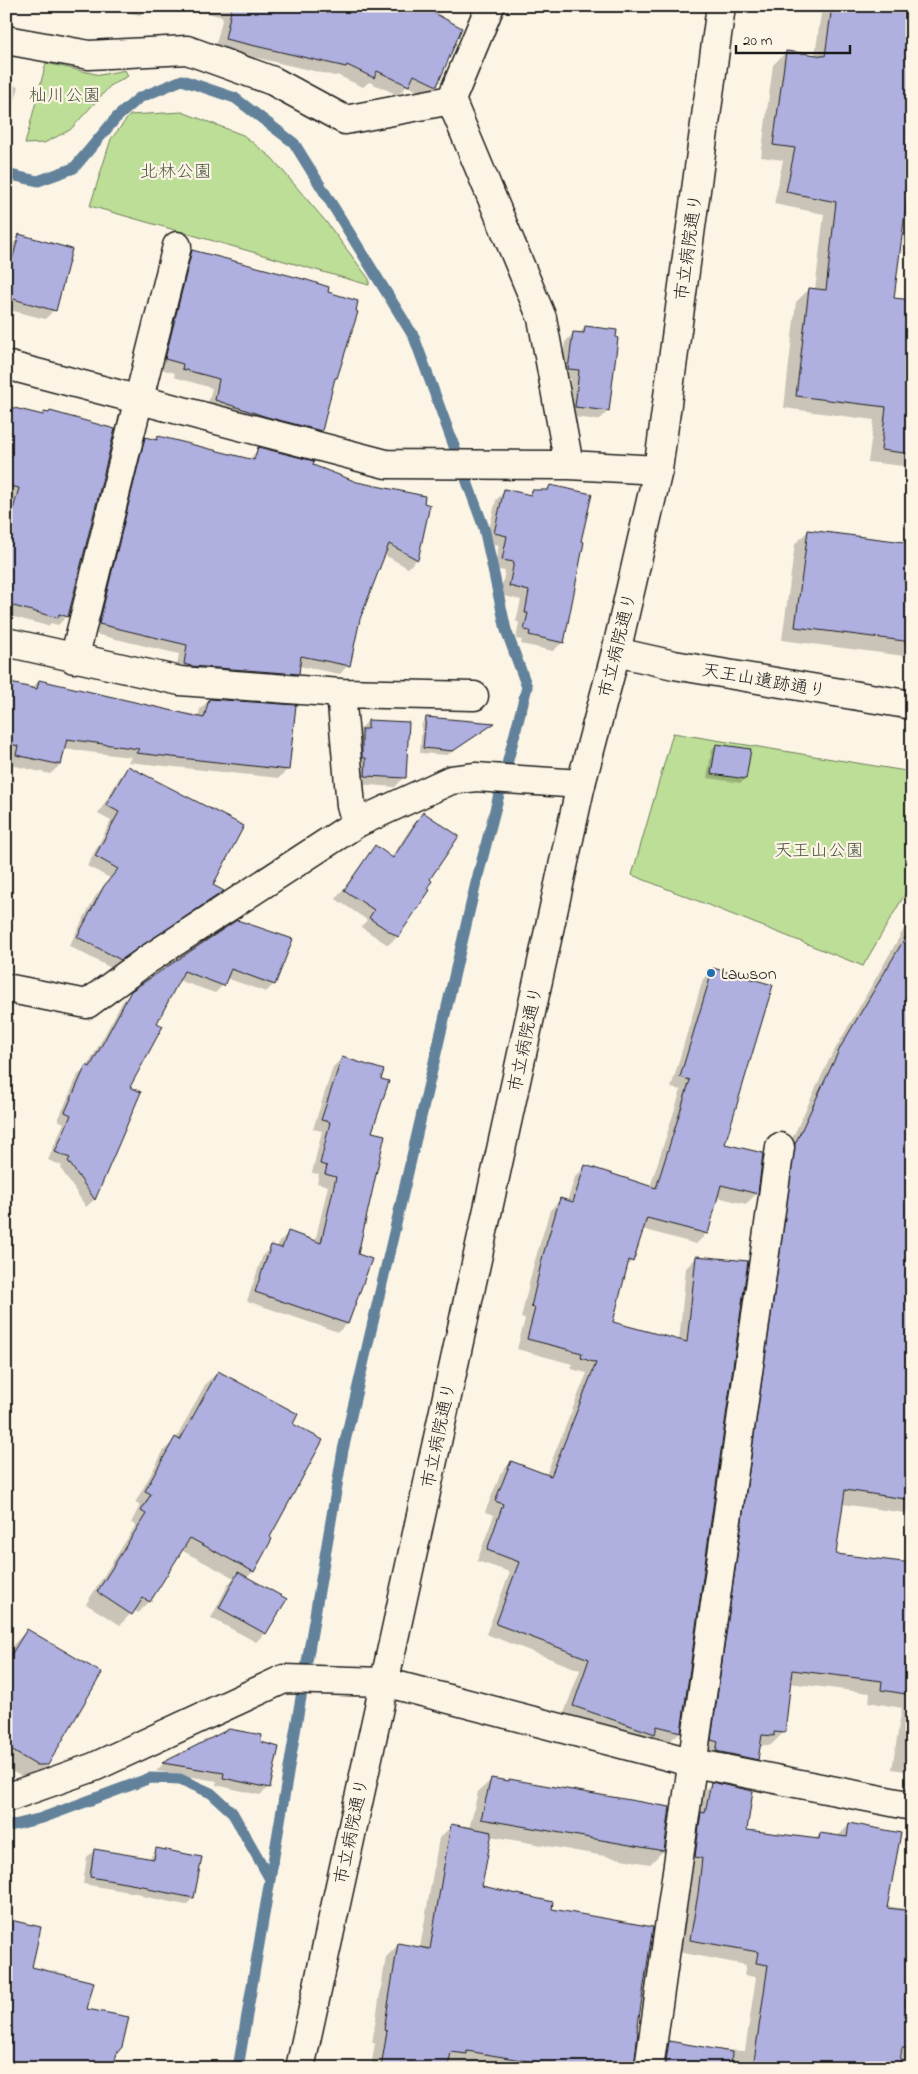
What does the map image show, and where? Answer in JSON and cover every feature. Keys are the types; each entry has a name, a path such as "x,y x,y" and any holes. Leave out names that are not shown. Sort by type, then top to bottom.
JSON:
{"street":[{"path":"490,6 451,100 542,318 570,465"},
{"name":"市立病院通り","path":"300,2068 581,784 616,652 658,470 721,6"},
{"path":"6,40 89,55 187,50 273,81 345,120 451,100"},
{"path":"74,658 177,246"},
{"path":"6,365 386,464 570,465 658,470"},
{"path":"6,642 180,681 340,693 474,696"},
{"name":"天王山遺跡通り","path":"616,652 674,665 912,705"},
{"path":"340,693 351,806 357,823"},
{"path":"6,988 88,1004 147,960 357,823 451,780 476,777 581,784"},
{"path":"649,2068 694,1763 780,1147"},
{"path":"6,1798 94,1767 284,1679 384,1682 694,1763 912,1806"}],"green space":[{"name":"杣川公園","path":"46,63 100,75 125,70 128,76 111,85 70,130 44,143 25,144"},
{"name":"北林公園","path":"182,112 243,135 272,158 327,223 369,279 369,285 90,206 111,139 130,115"},
{"name":"天王山公園","path":"673,733 912,772 912,882 863,966 632,875"}],"building":[{"path":"232,6 421,6 462,28 437,86 414,75 409,86 377,71 374,78 347,65 346,67 225,39"},
{"path":"832,6 912,6 912,159 894,298 912,300 912,454 881,450 886,407 796,396 809,288 826,290 836,202 786,192 795,148 773,145 786,51 825,56"},
{"path":"19,234 72,249 56,311 6,297 6,283"},
{"path":"192,250 307,280 329,287 328,292 358,301 356,311 358,312 337,378 335,378 322,431 267,417 215,400 219,379 182,369 183,364 165,359"},
{"path":"585,326 617,330 616,337 618,338 609,411 575,407 579,370 568,369 573,332 584,333"},
{"path":"6,406 43,415 44,412 49,413 50,411 115,429 68,617 59,614 58,618 6,604 6,534 19,488 6,485"},
{"path":"158,436 254,460 258,447 314,461 313,465 357,482 425,496 424,503 430,505 418,560 389,544 360,619 350,666 301,656 299,674 191,666 184,664 187,645 99,624 145,437 157,440"},
{"path":"550,485 592,494 581,541 584,542 564,643 529,635 530,631 524,630 528,613 525,613 529,591 509,586 514,562 502,560 507,536 494,533 504,489 531,495 532,490 548,490"},
{"path":"808,530 912,543 912,642 795,627"},
{"path":"39,680 204,718 209,699 296,705 289,770 136,753 139,749 67,739 61,765 16,755 18,746 6,743 6,682 37,689"},
{"path":"426,717 495,723 453,751 423,748"},
{"path":"368,720 409,722 406,778 365,776 366,758 362,758 362,729 368,729"},
{"path":"716,744 751,749 746,779 711,774"},
{"path":"128,766 244,826 213,885 224,891 121,960 77,937 104,886 118,869 95,856 119,812 106,805"},
{"path":"423,812 459,836 430,879 432,881 427,888 430,890 398,937 369,918 374,910 344,890 375,845 393,858"},
{"path":"237,920 293,939 275,985 231,969 224,986 184,971 157,1023 163,1026 130,1087 141,1092 95,1200 68,1161 70,1158 55,1152 71,1115 65,1112 86,1065 90,1067 131,991"},
{"path":"912,926 912,1500 845,1490 836,1554 912,1563 912,1695 881,1690 882,1681 792,1670 785,1733 774,1732 774,1736 762,1735 758,1760 716,1751 718,1742 711,1740 795,1144 841,1046"},
{"path":"713,968 773,985 725,1144 763,1153 758,1194 721,1185 708,1234 647,1218 633,1262 629,1260 613,1322 687,1342 696,1256 748,1261 681,1732 657,1726 655,1734 573,1706 589,1659 496,1624 519,1562 487,1550 503,1504 495,1501 511,1461 551,1476 596,1363 581,1358 582,1353 527,1339 535,1308 531,1307 543,1255 560,1198 573,1202 585,1165 656,1188 690,1080 680,1077"},
{"path":"342,1057 384,1070 381,1079 389,1081 372,1132 385,1135 358,1254 372,1259 348,1324 255,1292 271,1245 282,1248 288,1231 321,1243 336,1177 325,1174 327,1166 320,1164 330,1122 321,1120"},
{"path":"218,1371 298,1414 293,1424 323,1440 270,1537 272,1539 254,1572 190,1538 150,1602 143,1598 132,1615 97,1592 146,1514 141,1511 151,1494 145,1491 175,1437 180,1440"},
{"path":"238,1572 287,1599 266,1634 219,1608"},
{"path":"27,1629 102,1673 48,1765 36,1765 6,1747 6,1663"},
{"path":"229,1729 262,1735 261,1742 279,1747 270,1788 223,1778 224,1773 162,1763"},
{"path":"491,1778 509,1781 509,1779 670,1807 664,1851 481,1819"},
{"path":"711,1782 753,1791 747,1830 819,1839 820,1833 847,1837 849,1823 901,1833 887,1908 912,1911 912,1955 905,2006 912,2007 912,2049 902,2048 899,2068 753,2068 768,1965 756,1963 758,1952 690,1940 702,1858 695,1857 701,1812 705,1813"},
{"path":"451,1824 492,1832 482,1886 553,1902 552,1909 653,1927 637,2031 634,2068 544,2068 545,2064 467,2051 467,2054 451,2052 448,2068 381,2068 387,2031 384,2030 398,1943 430,1949"},
{"path":"156,1848 202,1857 194,1898 148,1889 148,1887 90,1877 94,1849 154,1859"},
{"path":"6,1919 41,1927 32,1967 94,1982 87,2009 129,2017 122,2047 117,2053 113,2068 6,2068"},
{"path":"669,2041 732,2052 731,2068 665,2068"}],"waterway":[{"path":"6,174 38,181 74,168 116,118 139,98 182,80 235,98 294,143 414,337 484,528 506,630 527,687 475,887 343,1450 238,2068"},
{"path":"6,1827 42,1818 150,1778 180,1779 211,1793 232,1812 270,1879"}],"place":[{"name":"Lawson","path":"711,973"}]}
